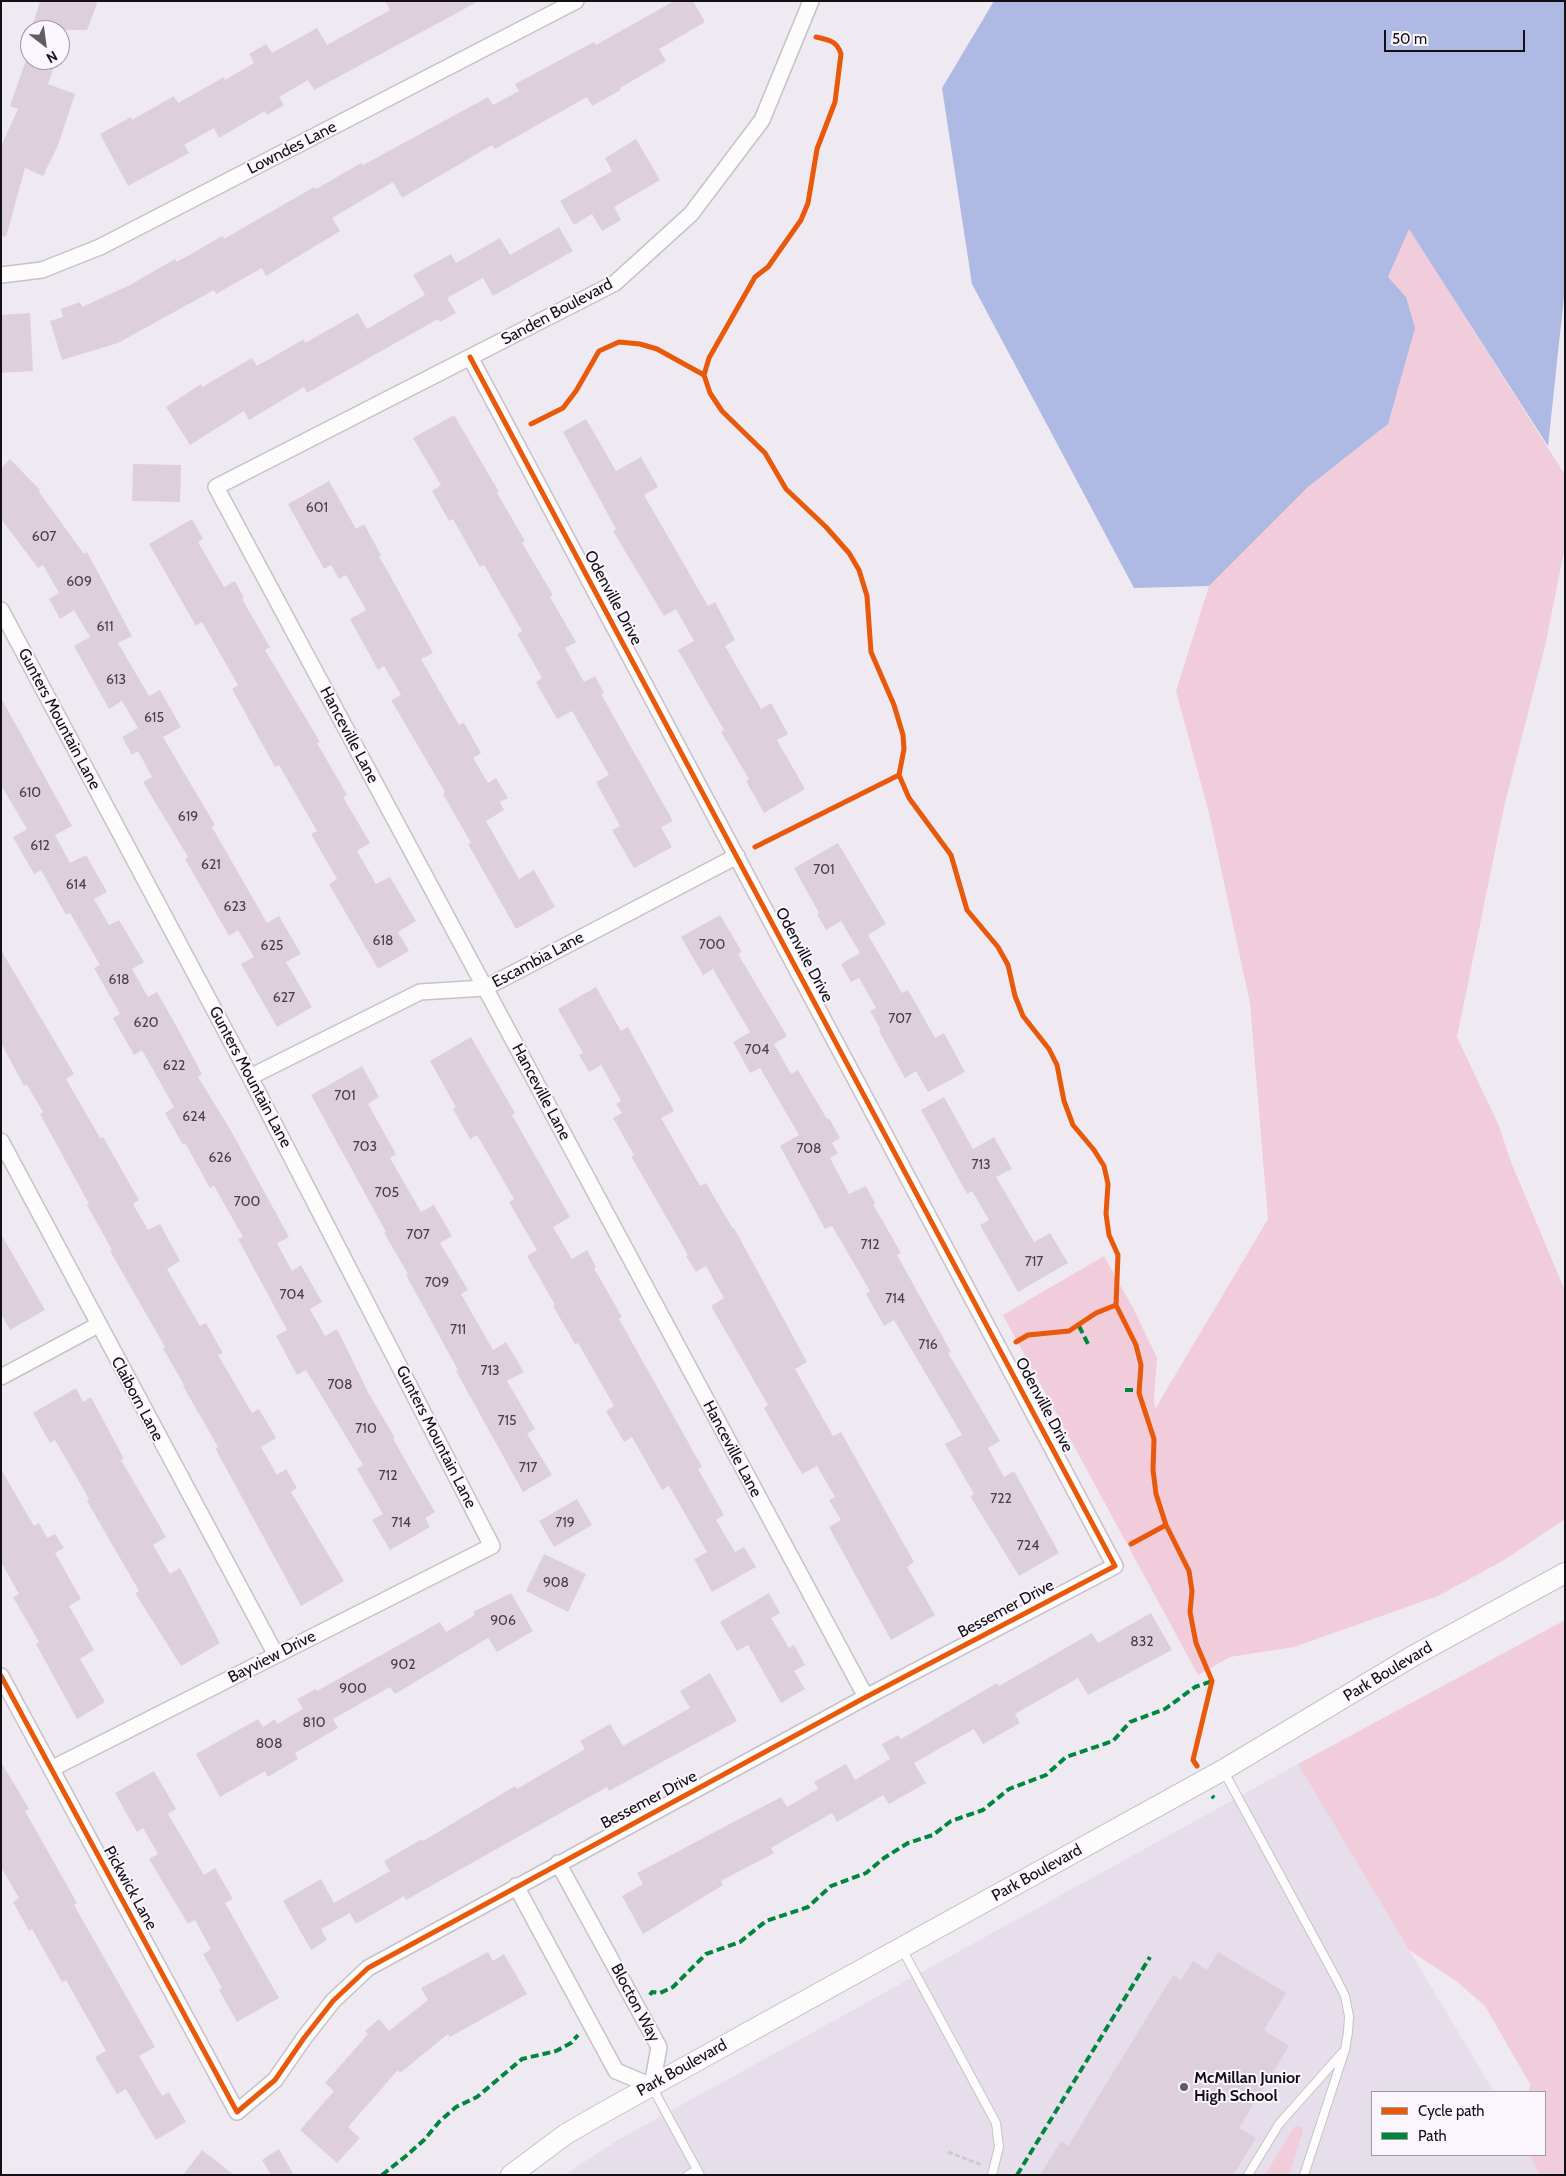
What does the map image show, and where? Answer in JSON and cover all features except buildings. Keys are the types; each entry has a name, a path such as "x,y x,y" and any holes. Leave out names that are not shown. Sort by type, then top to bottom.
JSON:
{"main road":[{"name":"Park Boulevard","path":"511,2175 566,2134 1224,1770 1413,1656 1565,1573"}],"street":[{"name":"Lowndes Lane","path":"1,275 42,270 100,247 576,1"},
{"name":"Sanden Boulevard","path":"216,487 615,283 691,214 762,120 811,1"},
{"name":"Odenville Drive","path":"470,357 1116,1566"},
{"name":"Hanceville Lane","path":"216,487 866,1697"},
{"name":"Gunters Mountain Lane","path":"1,610 250,1077 492,1546"},
{"name":"Escambia Lane","path":"250,1077 420,992 485,988 737,856"},
{"name":"Claiborn Lane","path":"1,1141 276,1655"},
{"path":"1,1377 98,1325"},
{"name":"Bayview Drive","path":"51,1769 492,1546"},
{"name":"Bessemer Drive","path":"237,2112 275,2080 333,2001 368,1968 866,1697 1116,1566"},
{"name":"Pickwick Lane","path":"1,1676 237,2112"},
{"name":"Blocton Way","path":"558,1863 659,2047 652,2086"},
{"path":"516,1886 616,2071 652,2086"}],"lane":[{"path":"1224,1770 1344,1996 1349,2016 1345,2050 1304,2175"},
{"path":"901,1947 994,2116 999,2146 992,2175"},
{"path":"1248,2175 1279,2124 1345,2050"},
{"path":"652,2086 699,2172 688,2175"}],"path":[{"path":"948,2152 982,2165"}],"shaded area":[{"path":"1409,228 1565,475 1565,546 1545,646 1504,807 1457,1037 1499,1126 1511,1162 1565,1291 1565,1519 1504,1560 1438,1596 1294,1647 1230,1657 1198,1675 1003,1315 1104,1256 1133,1308 1157,1358 1155,1409 1268,1219 1250,1003 1209,813 1176,691 1209,586 1308,487 1388,424 1406,297 1388,277"},
{"path":"1565,1620 1565,2175 1540,2175 1530,2156 1546,2156 1546,2091 1529,2091 1530,2084 1485,2006 1456,1981 1409,1950 1298,1764"},
{"path":"1298,1764 1493,2091 1371,2091 1371,2156 1530,2156 1540,2175 564,2175 618,2140"},
{"path":"1298,2126 1302,2127 1303,2130 1289,2175 1265,2175 1292,2130"}],"water":[{"path":"994,1 1565,1 1565,287 1548,446 1409,229 1388,277 1406,297 1415,328 1388,424 1308,487 1209,586 1134,588 972,284 942,88"}],"marked path":[{"path":"1079,1326 1089,1346"},
{"path":"1125,1390 1139,1390"},
{"path":"650,1995 652,1992 660,1993 673,1987 706,1954 740,1942 766,1921 808,1907 831,1886 866,1873 884,1858 908,1843 933,1835 951,1821 983,1810 1009,1789 1046,1775 1066,1757 1113,1741 1130,1722 1165,1709 1195,1687 1212,1681"},
{"path":"1017,2175 1150,1957"},
{"path":"382,2175 424,2140 439,2122 456,2107 477,2097 522,2059 556,2051 571,2043 578,2035"}],"cycle path":[{"path":"755,847 899,775 904,749 903,735 894,705 871,652 867,596 859,570 849,553 826,527 786,489 765,453 722,411 710,393 704,375 709,358 755,277 768,267 801,220 808,203 817,149 835,102 841,54 835,44 829,40 816,37"},
{"path":"531,424 563,408 576,391 599,351 619,342 640,344 657,349 704,375"},
{"path":"1,1676 237,2112 275,2080 333,2001 368,1968 866,1697 1115,1566 470,357"},
{"path":"899,775 909,798 951,855 967,910 998,947 1008,965 1015,996 1023,1016 1049,1049 1057,1065 1064,1101 1073,1125 1094,1150 1104,1166 1108,1184 1106,1214 1109,1235 1118,1255 1116,1305 1096,1313 1069,1331 1028,1335 1016,1342"},
{"path":"1116,1305 1136,1345 1141,1365 1139,1393 1154,1439 1153,1470 1156,1494 1166,1525 1131,1544"},
{"path":"1166,1525 1189,1571 1192,1591 1190,1612 1196,1643 1212,1681 1193,1760 1197,1766"}],"place":[{"name":"McMillan Junior High School","path":"1184,2087"}]}
